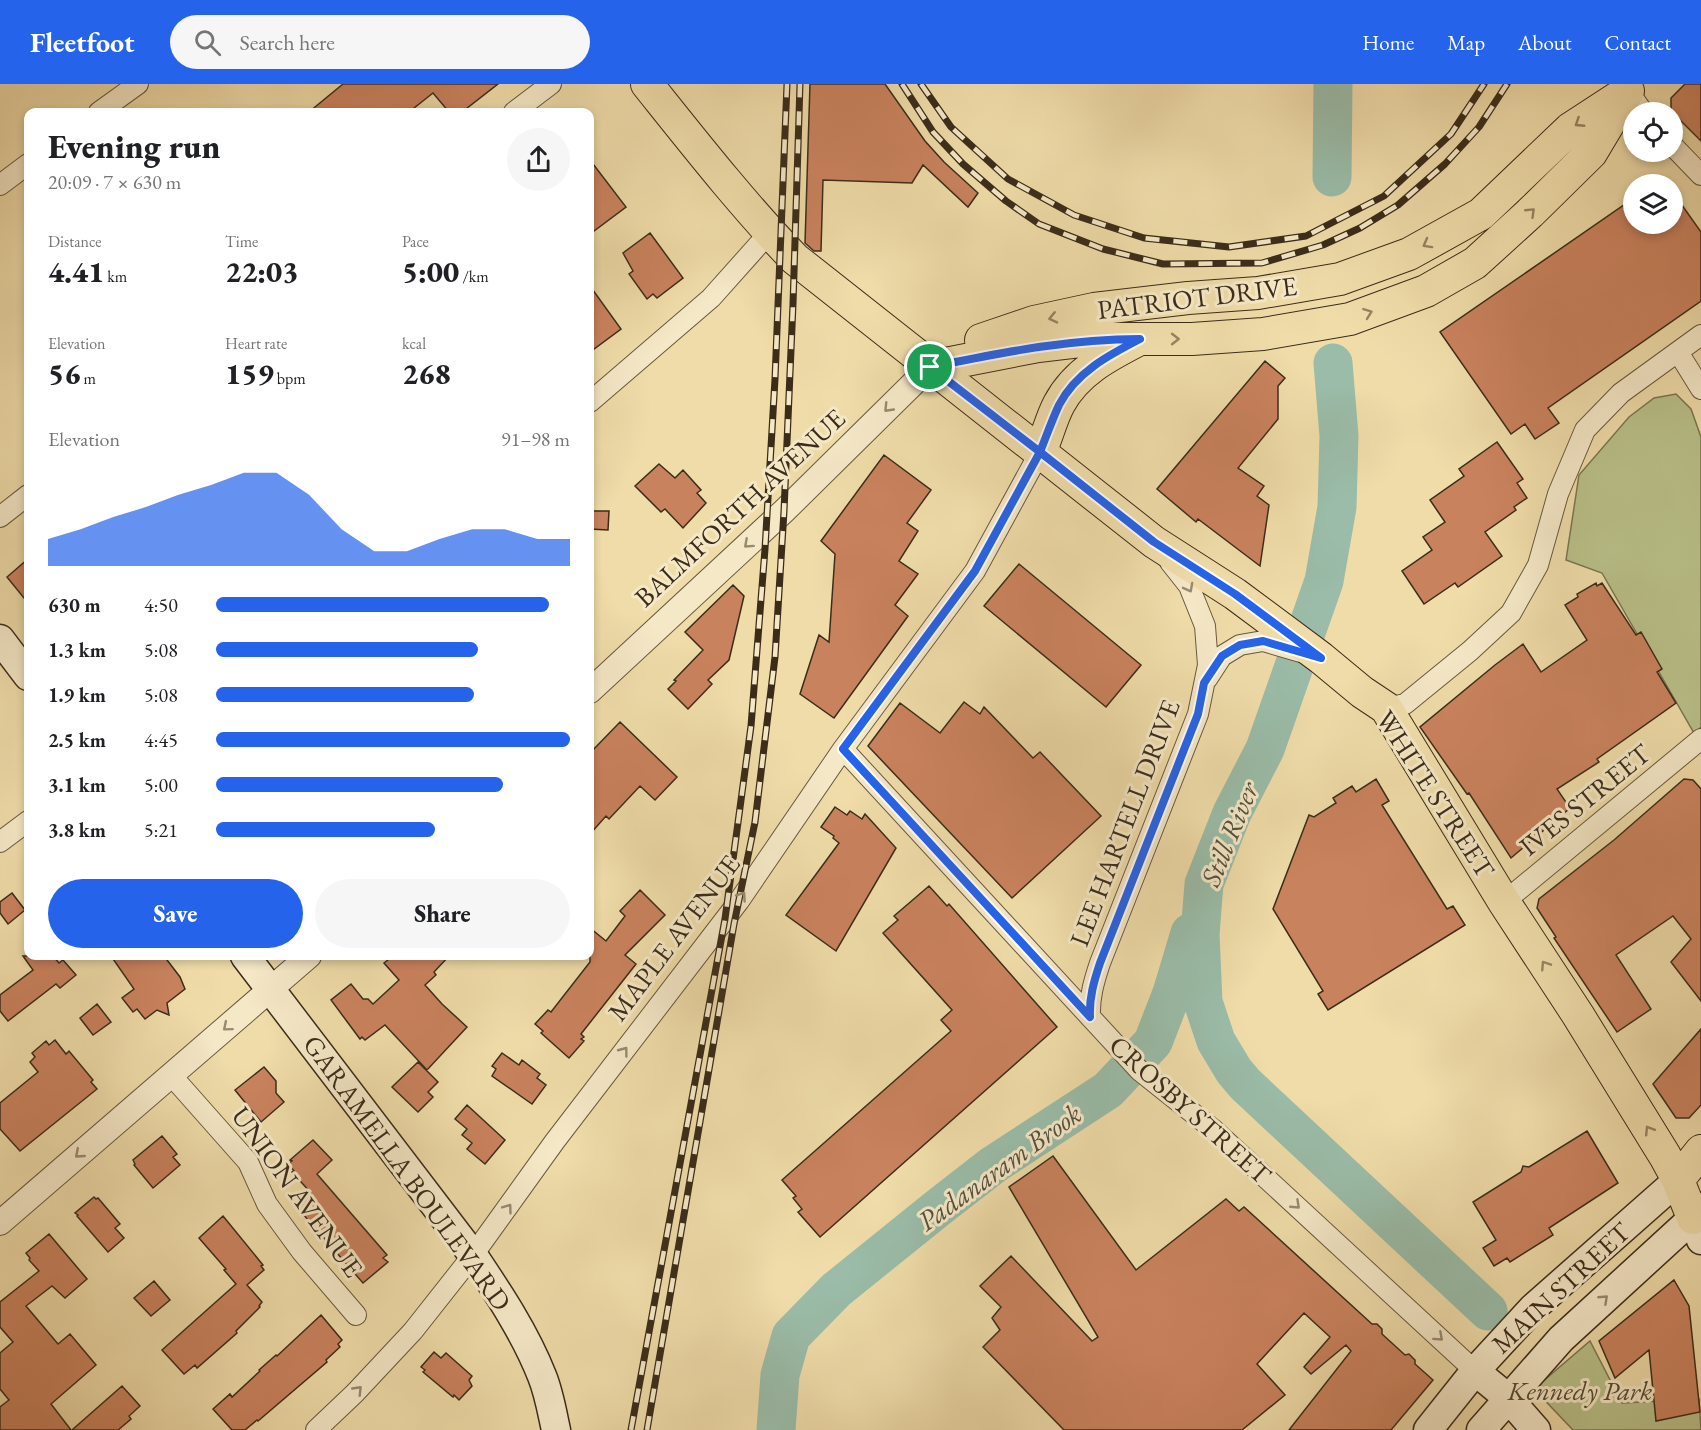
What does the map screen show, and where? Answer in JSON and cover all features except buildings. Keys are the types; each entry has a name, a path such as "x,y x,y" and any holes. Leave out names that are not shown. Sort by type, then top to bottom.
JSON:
{"main road":[{"name":"WHITE STREET","path":"648,84 712,167 769,233 795,259 1154,542 1235,594 1266,630 1326,662 1362,692 1386,708 1504,902 1585,1025 1665,1156 1698,1222"},
{"name":"PATRIOT DRIVE","path":"930,367 1038,346 1097,339 1191,339 1263,334 1350,319 1426,291 1474,263 1530,213 1591,153 1631,93"},
{"name":"PATRIOT DRIVE","path":"930,367 972,343 1034,322 1094,309 1188,298 1258,293 1340,279 1409,254 1481,214 1570,129 1631,93"},
{"name":"PATRIOT DRIVE","path":"1040,452 1060,403 1083,373 1109,355 1140,339"},
{"path":"0,639 24,671"},
{"name":"GARAMELLA BOULEVARD","path":"248,960 473,1256 510,1312 542,1377 556,1430"},
{"name":"MAIN STREET","path":"1428,1430 1475,1371 1533,1308 1678,1180 1701,1151"},
{"name":"MAIN STREET","path":"1481,1430 1561,1339 1698,1222"},
{"name":"CROSBY STREET","path":"1475,1371 1508,1398 1536,1430"}],"street":[{"path":"105,108 138,84"},
{"path":"519,108 551,84"},
{"path":"1683,156 1701,175"},
{"path":"0,185 24,167"},
{"path":"594,399 711,298 769,233"},
{"path":"1386,708 1405,704 1470,651 1511,613 1538,565 1558,495 1585,430 1621,393 1701,335"},
{"path":"1678,352 1701,389"},
{"name":"BALMFORTH AVENUE","path":"594,687 784,511 930,367"},
{"name":"MAPLE AVENUE","path":"316,1430 355,1393 413,1330 473,1256 555,1141 739,901 843,749 975,571 1040,452"},
{"path":"0,518 24,498"},
{"name":"LEE HARTELL DRIVE","path":"1097,1024 1089,1005 1100,963 1198,714 1208,665 1205,626 1189,586 1154,542"},
{"name":"LEE HARTELL DRIVE","path":"1204,683 1222,656 1266,630"},
{"name":"IVES STREET","path":"1504,902 1701,739"},
{"name":"CROSBY STREET","path":"843,749 1140,1071 1214,1130 1475,1371"},
{"path":"0,842 24,824"},
{"path":"0,1223 305,960"},
{"name":"UNION AVENUE","path":"171,1075 248,1162 267,1204 302,1252 356,1314"}],"green space":[{"path":"1676,394 1691,409 1701,437 1701,727 1694,733 1602,573 1566,560 1579,475 1629,417 1654,398"},
{"name":"Kennedy Park","path":"1590,1341 1622,1403 1699,1399 1701,1430 1573,1430 1534,1389"}],"waterway":[{"name":"Still River","path":"1332,177 1333,84"},
{"name":"Still River","path":"1333,363 1339,436 1337,507 1324,581 1265,749 1232,813 1204,884 1200,934 1203,1002 1216,1041 1234,1071 1245,1084 1488,1311"},
{"name":"Padanaram Brook","path":"776,1430 780,1375 791,1336 836,1290 993,1165 1108,1090 1153,1042 1172,993 1190,933"}],"railway":[{"path":"631,1430 725,919 751,726 775,379 787,84"},
{"path":"647,1430 734,924 755,822 775,657 784,511 800,84"},
{"path":"902,84 933,132 963,164 1006,201 1039,224 1103,249 1163,264 1262,263 1323,245 1360,228 1398,205 1445,164 1479,127 1507,84"},
{"path":"921,84 951,127 1008,179 1074,215 1144,238 1229,247 1306,236 1384,196 1451,134 1484,84"}],"route":[{"path":"930,367 1038,346 1097,339 1140,339 1109,355 1083,373 1060,403 1040,452 1154,542 1235,594 1321,658 1263,641 1240,645 1222,656 1204,683 1198,714 1100,963 1089,1005 1090,1017 843,749 975,571 1040,452 930,367"}]}
